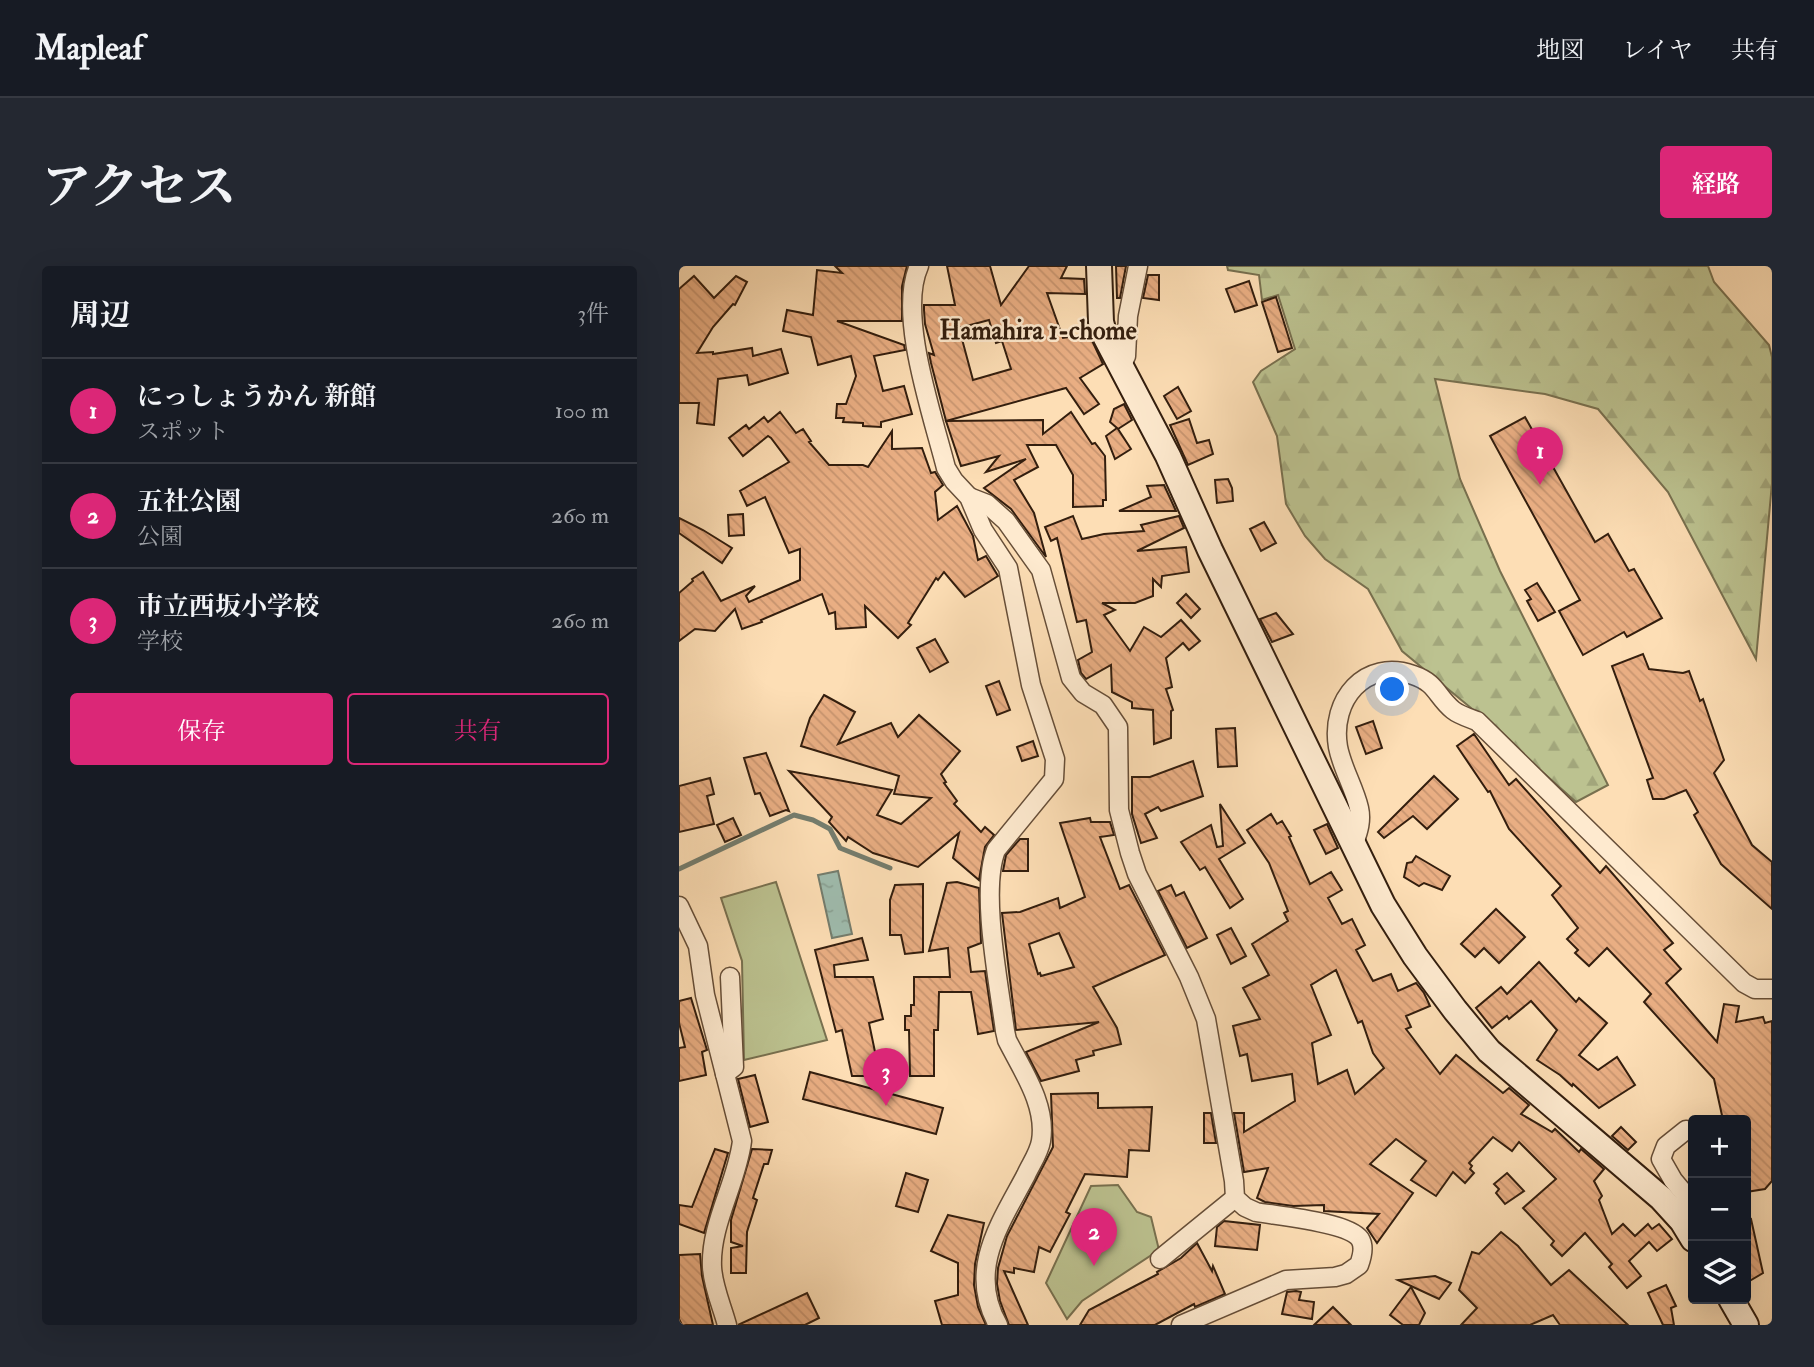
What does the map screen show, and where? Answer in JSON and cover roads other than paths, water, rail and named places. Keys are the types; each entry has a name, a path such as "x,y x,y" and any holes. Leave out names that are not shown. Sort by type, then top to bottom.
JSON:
{"street":[{"path":"919,266 912,288 913,334 946,468 969,497 983,530 1008,568 1031,685 1052,743 1055,760 1054,779 996,850 992,862 990,885 1005,1031 1035,1096 1042,1131 1039,1150 996,1231 987,1256 984,1283 998,1325"},
{"path":"1099,266 1101,322 1105,337 1168,456 1210,550 1383,905 1415,956 1489,1051 1661,1198 1688,1228"},
{"path":"1121,367 1126,356 1128,316 1138,266"},
{"path":"969,497 987,504 1006,521 1041,570 1071,678 1083,693 1103,705 1118,727 1119,810 1137,874 1189,977 1206,1019 1235,1198 1256,1212 1341,1228 1352,1232 1362,1242 1359,1265 1346,1274 1286,1280 1181,1325"},
{"path":"1354,844 1361,824 1359,808 1338,748 1336,724 1351,689 1366,676 1385,671 1410,674 1428,681 1454,711 1477,722 1744,983 1755,989 1772,989"},
{"path":"679,905 698,946 705,995 742,1141 713,1245 712,1268 727,1325"},
{"path":"725,1073 734,1067 730,978"},
{"path":"1686,1130 1666,1146 1661,1158 1673,1180 1688,1198"},
{"path":"1160,1259 1235,1198"},
{"path":"1734,1304 1746,1325"}],"water":[{"path":"838,871 852,934 832,938 818,875"}],"waterway":[{"path":"679,869 794,815 813,820 830,829 840,848 890,868"}],"place":[{"name":"にっしょうかん 新館","path":"1540,485"},
{"name":"市立西坂小学校","path":"886,1106"},
{"name":"五社公園","path":"1094,1266"}],"district":[{"name":"Hamahira 1-chome","path":"1038,330"}]}
